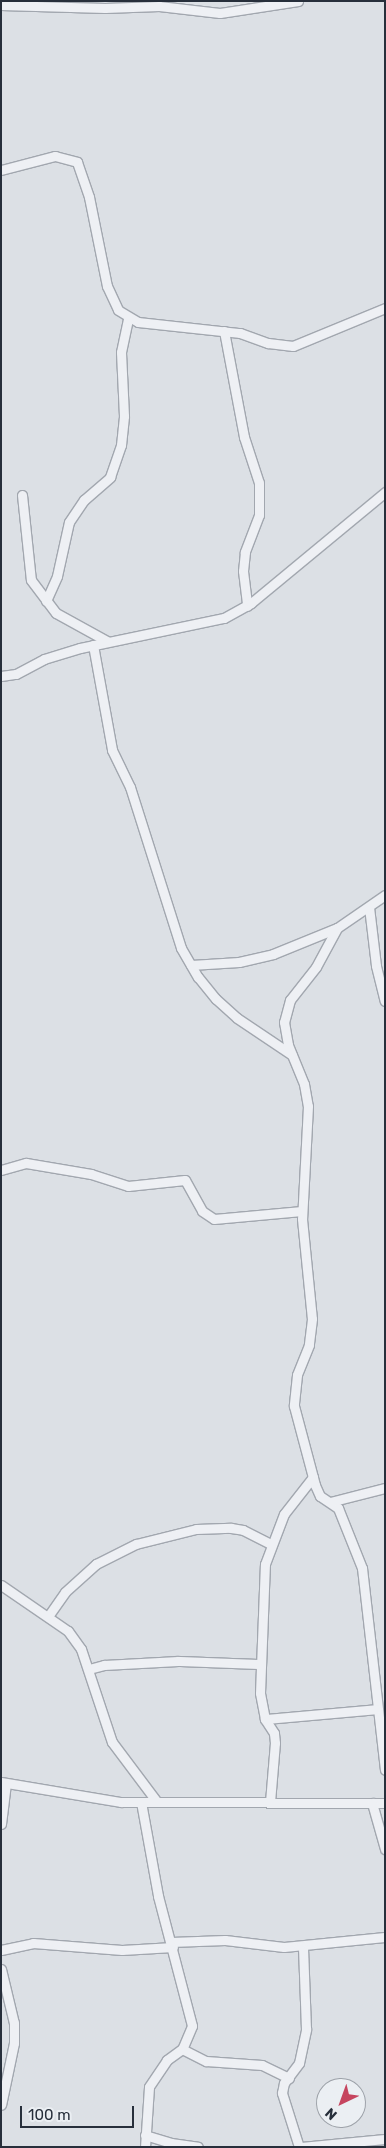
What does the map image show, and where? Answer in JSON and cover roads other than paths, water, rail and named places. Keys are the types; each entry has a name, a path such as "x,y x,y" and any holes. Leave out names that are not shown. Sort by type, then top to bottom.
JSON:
{"street":[{"path":"1,5 106,8 159,6 220,13 270,3 298,1"},
{"path":"1,170 55,156 77,162 89,197 107,286 118,310 128,318 151,325 224,331 293,346 385,308"},
{"path":"46,601 57,576 69,522 84,500 110,477 121,444 124,416 121,352 128,318"},
{"path":"224,331 244,438 259,484 259,515 245,552 243,571 247,606"},
{"path":"1,676 16,674 44,660 93,644 224,618 247,606 385,492"},
{"path":"22,495 28,569 46,601 56,613 107,641"},
{"path":"93,644 112,750 130,787 168,912 191,966 216,999 237,1018 295,1057"},
{"path":"191,966 239,962 273,954 337,928 385,895"},
{"path":"370,907 376,966 385,1001"},
{"path":"337,928 316,967 290,1000 284,1022 288,1045 295,1057 308,1106 302,1211 312,1319 309,1345 297,1375 294,1406 320,1496 338,1508 362,1568 385,1770"},
{"path":"1,1170 26,1164 92,1174 128,1186 185,1180 202,1211 214,1219 302,1211"},
{"path":"270,1802 275,1743 274,1733 265,1719 260,1693 263,1582 271,1544 284,1514 313,1477"},
{"path":"330,1502 385,1488"},
{"path":"48,1615 65,1592 96,1564 136,1544 196,1529 231,1528 243,1530 271,1544"},
{"path":"1,1585 48,1615 68,1631 81,1649 112,1742 157,1802"},
{"path":"89,1669 111,1664 178,1660 260,1664"},
{"path":"265,1719 377,1709"},
{"path":"1,1824 4,1782 56,1793 141,1802 385,1803"},
{"path":"141,1802 156,1887 192,2026 182,2049 161,2067 149,2087 144,2147"},
{"path":"372,1804 385,1849"},
{"path":"1,1950 33,1943 122,1950 225,1940 284,1947 385,1936"},
{"path":"303,1946 306,2029 300,2063 284,2083 282,2094 300,2147 385,2139"},
{"path":"1,1969 14,2023 14,2043 1,2106"},
{"path":"182,2049 206,2061 262,2065 289,2078"},
{"path":"146,2135 171,2143 198,2147"}]}
